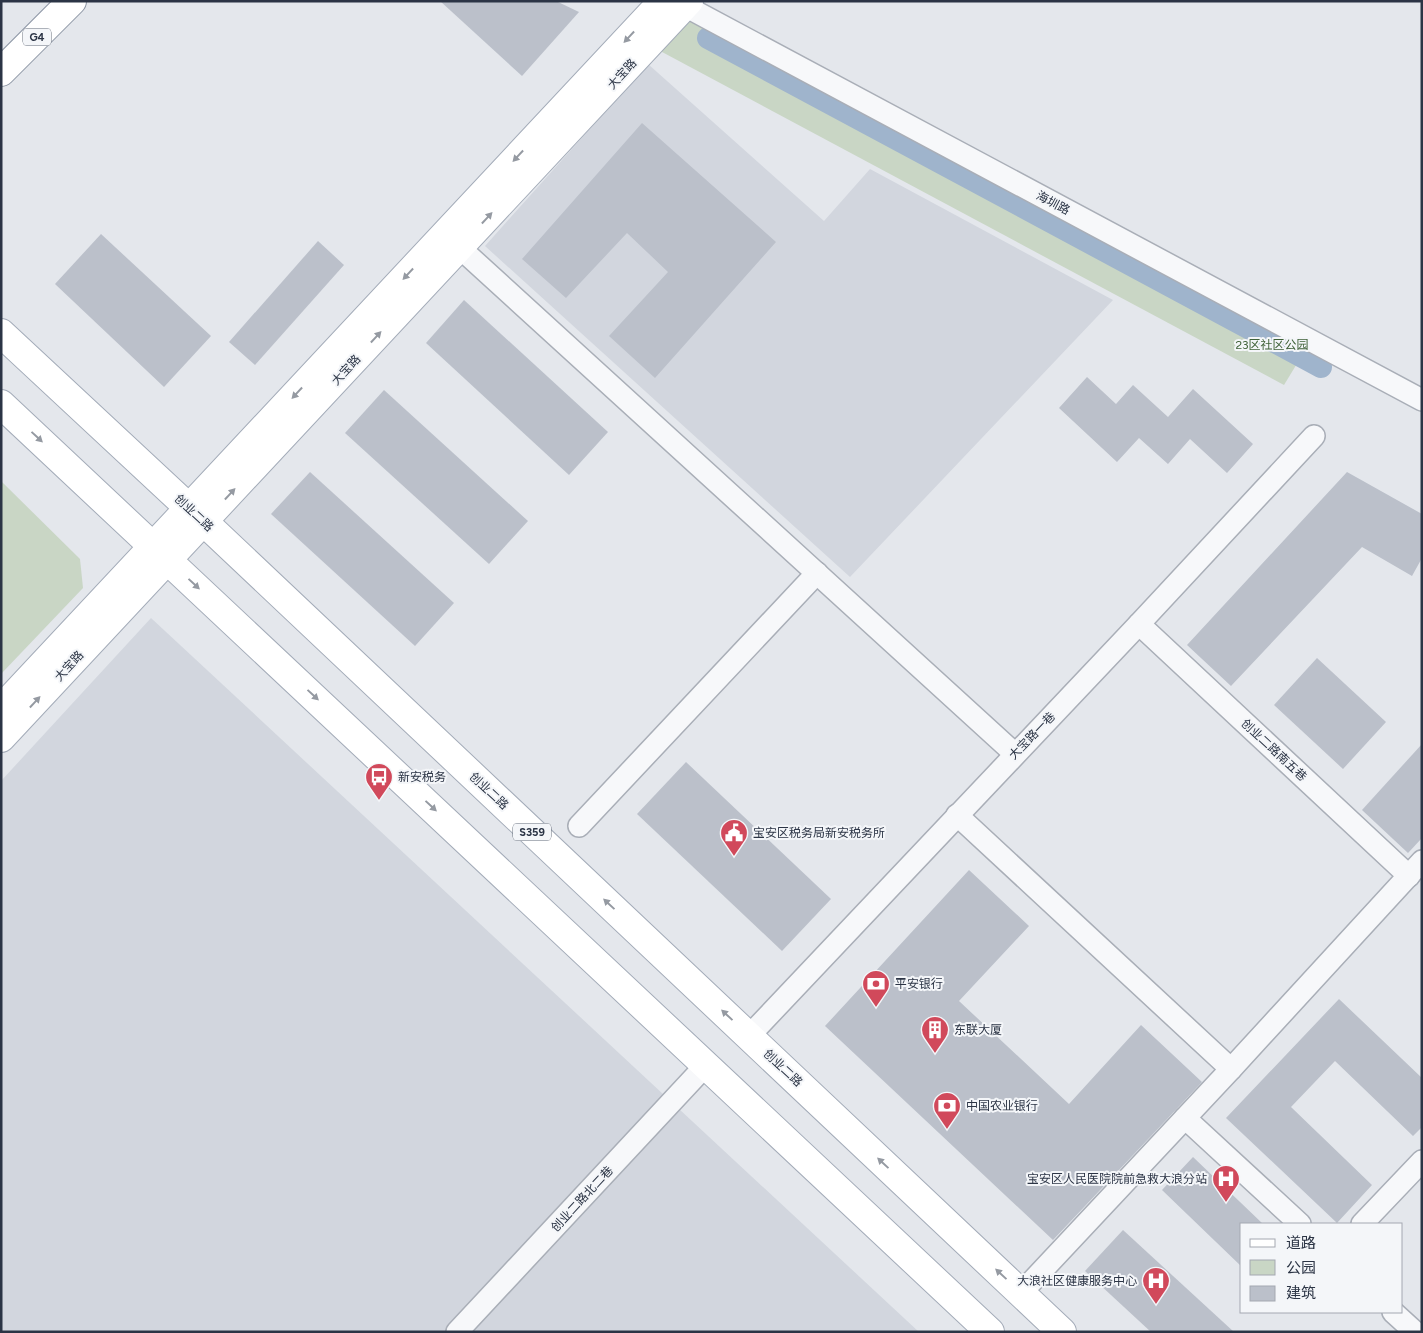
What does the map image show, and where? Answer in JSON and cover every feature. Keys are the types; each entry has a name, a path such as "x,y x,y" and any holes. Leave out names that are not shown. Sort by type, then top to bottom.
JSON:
{"main road":[{"name":"G4","path":"1,72 72,1"},
{"name":"大宝路","path":"1,738 196,515 452,241 679,3"},
{"name":"创业二路","path":"1,333 1062,1332"},
{"path":"1,404 990,1332"},
{"name":"大宝路","path":"1,709 161,553"}],"street":[{"name":"海圳路","path":"679,3 1422,400"},
{"path":"452,241 1015,754"},
{"name":"大宝路一巷","path":"749,1036 1314,436"},
{"path":"579,826 817,573"},
{"name":"创业二路南五巷","path":"1139,624 1415,868"},
{"path":"957,815 1231,1069"},
{"path":"1021,1292 1231,1069 1415,868"},
{"name":"创业二路北二巷","path":"456,1332 706,1065"},
{"path":"1185,1118 1299,1223"},
{"path":"1363,1223 1422,1161"},
{"path":"1394,1313 1415,1332"}],"shaded area":[{"path":"648,64 824,221 870,169 1113,300 850,577 485,246"},
{"path":"151,618 919,1332 1,1332 1,781"}],"green space":[{"name":"23区社区公园","path":"685,6 1315,334 1284,385 649,45"},
{"path":"1,481 80,559 83,588 1,674"}],"building":[{"path":"440,1 556,1 579,12 522,76"},
{"path":"642,123 776,242 655,378 609,336 668,272 627,233 566,298 522,259"},
{"path":"101,234 211,336 164,387 55,284"},
{"path":"318,241 344,265 255,365 229,342"},
{"path":"464,300 608,432 569,475 426,343"},
{"path":"1087,377 1116,404 1133,385 1168,417 1193,389 1253,444 1227,473 1190,439 1168,464 1139,438 1117,462 1059,408"},
{"path":"384,390 528,521 489,564 345,433"},
{"path":"310,472 454,603 415,646 271,514"},
{"path":"1347,472 1422,514 1422,558 1412,576 1362,547 1231,686 1187,645"},
{"path":"1317,658 1386,722 1343,769 1274,705"},
{"path":"1422,744 1422,838 1408,853 1362,810"},
{"name":"宝安区税务局新安税务所","path":"686,762 831,899 782,951 637,814"},
{"name":"东联大厦","path":"969,870 1029,926 959,1001 1069,1104 1141,1025 1202,1082 1053,1240 825,1026"},
{"path":"1339,999 1422,1078 1422,1127 1413,1136 1335,1061 1291,1107 1372,1185 1337,1223 1226,1118"},
{"path":"1193,1157 1262,1223 1240,1223 1240,1265 1162,1190"},
{"path":"1123,1230 1234,1332 1151,1332 1085,1271"}],"waterway":[{"path":"708,38 1321,367"}],"place":[{"name":"新安税务","path":"379,801"},
{"name":"宝安区税务局新安税务所","path":"734,857"},
{"name":"平安银行","path":"876,1008"},
{"name":"东联大厦","path":"935,1054"},
{"name":"中国农业银行","path":"947,1130"},
{"name":"宝安区人民医院院前急救大浪分站","path":"1226,1203"},
{"name":"大浪社区健康服务中心","path":"1156,1305"}]}
